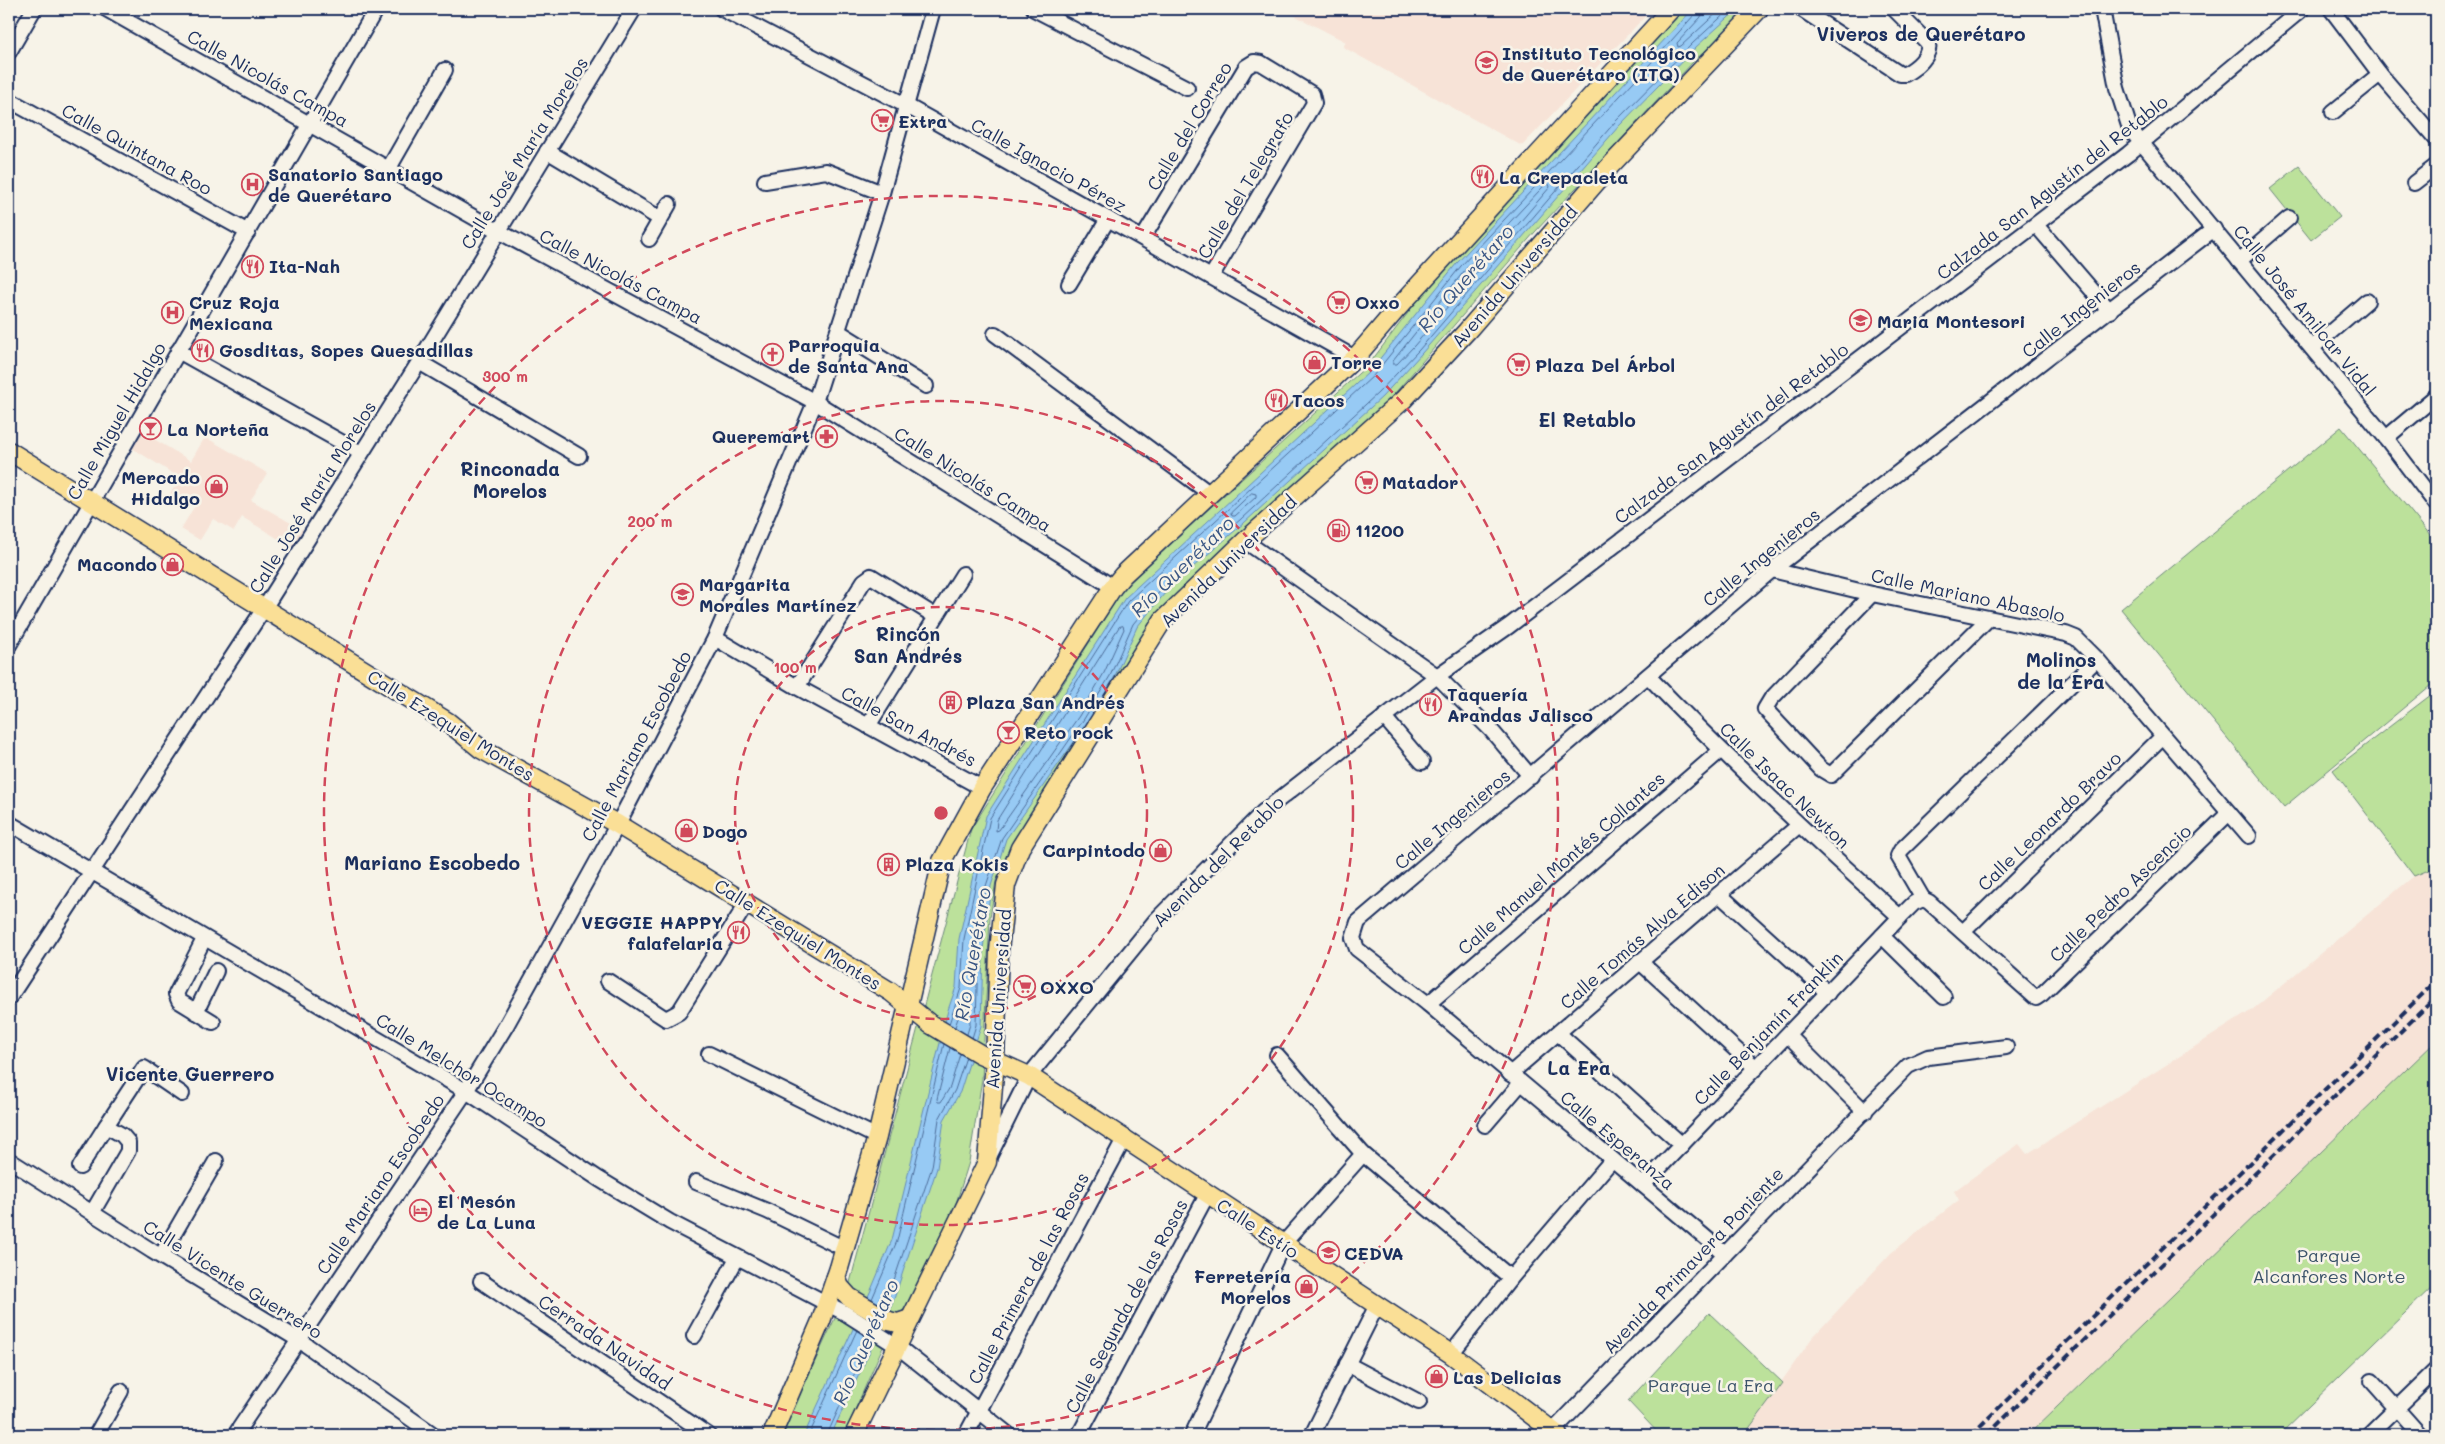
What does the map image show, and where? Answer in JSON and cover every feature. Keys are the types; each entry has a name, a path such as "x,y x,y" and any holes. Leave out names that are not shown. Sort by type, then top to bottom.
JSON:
{"main road":[{"path":"772,1435 828,1303 845,1249 877,1137 942,861 982,788 1113,587 1209,494 1355,358 1671,9"},
{"name":"Avenida Universidad","path":"854,1435 890,1335 910,1319 987,1162 988,1058 999,951 1006,885 1020,848 1163,620 1245,541 1403,400 1472,325 1610,166 1759,9"},
{"name":"Calle Ezequiel Montes","path":"9,451 265,607 448,722 481,749 617,824 891,992 930,1024 988,1058"},
{"path":"988,1058 1029,1076"},
{"name":"Calle Estío","path":"1029,1076 1451,1354 1554,1434"},
{"path":"836,1278 849,1306 890,1335"}],"street":[{"path":"9,52 34,9"},
{"name":"Calle Nicolás Campa","path":"106,9 128,14 310,123 498,231 815,402 1113,587"},
{"name":"Calle Miguel Hidalgo","path":"9,645 376,9"},
{"name":"Calle José María Morelos","path":"9,998 265,607 419,362 634,9"},
{"name":"Calle Ignacio Pérez","path":"722,9 907,106 1355,358"},
{"name":"Calle Mariano Escobedo","path":"235,1435 466,1091 507,1024 617,824 715,638 815,402 882,193 933,9"},
{"path":"1034,9 1187,88"},
{"path":"1800,9 1900,74 1905,74 1926,56 1929,49 1928,43 1894,9"},
{"name":"Calle José Amilcar Vidal","path":"2102,9 2117,88 2130,128 2386,438 2436,504"},
{"name":"Calle José Amilcar Vidal","path":"2109,9 2124,82 2143,142"},
{"name":"Calzada San Agustín del Retablo","path":"1437,676 1509,626 2036,225 2143,142 2302,9"},
{"path":"2331,9 2380,74 2436,139"},
{"name":"Calle del Telegrafo","path":"1211,277 1310,113 1314,103 1312,94 1261,63 1254,62"},
{"name":"Calle del Correo","path":"1143,238 1246,67 1254,62"},
{"path":"389,168 445,70"},
{"path":"2333,112 2380,74"},
{"name":"Calle Quintana Roo","path":"9,100 248,232"},
{"path":"547,151 659,218"},
{"path":"2414,183 2436,166"},
{"path":"765,181 826,171 882,193"},
{"path":"649,239 659,218 669,204"},
{"path":"2239,261 2289,218"},
{"path":"1068,284 1108,219"},
{"path":"2036,225 2110,311"},
{"name":"Calle Ingenieros","path":"1353,938 1358,922 1531,777 1772,570 2214,229"},
{"path":"2312,348 2367,301"},
{"path":"839,332 926,386"},
{"path":"995,334 1209,494"},
{"path":"178,351 361,453"},
{"path":"419,362 579,456"},
{"path":"2386,438 2436,396"},
{"path":"1245,541 1437,676 1491,730 1531,777"},
{"name":"Calle Mariano Abasolo","path":"1772,570 1872,594 2066,634 2076,638 2097,659 2162,737 2250,836"},
{"path":"868,726 963,574"},
{"path":"797,687 864,580 871,576 935,616"},
{"path":"1872,594 1771,699 1765,709 1821,769 1831,775 1988,619"},
{"name":"Calle San Andrés","path":"715,638 797,687 982,788"},
{"path":"1962,932 1929,902 1923,899 1902,867 1898,856 1901,850 2097,659"},
{"name":"Avenida del Retablo","path":"987,1162 1029,1076 1156,920 1249,825 1290,790 1437,676"},
{"name":"Calle Isaac Newton","path":"1648,676 1720,751 1798,826 1900,917"},
{"path":"1384,717 1422,762"},
{"name":"Calle Leonardo Bravo","path":"1962,932 2162,737"},
{"name":"Calle Manuel Montés Collantes","path":"1428,1004 1720,751"},
{"name":"Calle Pedro Ascencio","path":"1962,932 2036,998 2229,813"},
{"name":"Calle Melchor Ocampo","path":"9,823 466,1091 599,1179 670,1222 828,1303 849,1306"},
{"name":"Calle Tomás Alva Edison","path":"1485,1125 1515,1078 1558,1033 1798,826"},
{"path":"1719,894 1828,993"},
{"name":"Calle Benjamín Franklin","path":"1643,1185 1914,902 1923,899"},
{"path":"608,981 666,1019 672,1017 679,1012 747,903"},
{"path":"1882,936 1944,997"},
{"name":"Calle Esperanza","path":"1353,938 1357,950 1428,1004 1725,1254"},
{"path":"204,939 176,994 178,1001 213,1022"},
{"path":"1639,962 1756,1068"},
{"path":"196,1012 216,971"},
{"path":"1558,1033 1682,1145"},
{"path":"1788,1035 1865,1112"},
{"name":"Avenida Primavera Poniente","path":"1554,1434 1725,1254 1908,1066 1918,1060 2006,1047"},
{"path":"709,1054 877,1137"},
{"path":"1277,1055 1363,1154 1511,1278"},
{"path":"80,1166 144,1068 182,1094"},
{"path":"92,1213 128,1151 128,1142 122,1135 106,1126"},
{"name":"Calle Primera de las Rosas","path":"966,1435 1124,1139"},
{"path":"1192,1435 1283,1244 1363,1154"},
{"name":"Calle Vicente Guerrero","path":"9,1160 299,1340 434,1435"},
{"path":"1451,1354 1511,1278 1612,1160"},
{"path":"161,1256 216,1162"},
{"path":"696,1182 767,1211 845,1249"},
{"name":"Calle Segunda de las Rosas","path":"1079,1435 1207,1194"},
{"path":"694,1336 738,1258"},
{"name":"Cerrada Navidad","path":"481,1281 708,1435"},
{"path":"1312,1435 1378,1305"},
{"path":"890,1335 1008,1435"},
{"path":"1347,1364 1419,1402"},
{"path":"2368,1435 2436,1370"},
{"path":"2372,1381 2420,1435"},
{"path":"96,1435 121,1391"}],"shaded area":[{"name":"Instituto Tecnológico de Querétaro (ITQ)","path":"1282,9 1652,9 1522,146 1343,47 1346,42"},
{"name":"Mercado Hidalgo","path":"142,432 191,461 205,437 267,473 251,500 303,530 292,547 242,517 234,531 213,519 200,540 181,529 194,507 170,494 180,478 132,448"},
{"path":"2436,867 2436,1041 2028,1435 1744,1435 1812,1338 1891,1253 1959,1200 1954,1191 2019,1144 2027,1154 2252,1010 2414,876"}],"green space":[{"path":"1682,9 1752,9 1694,61 1535,232 1382,408 1243,531 1155,616 1124,664 1014,840 996,881 990,917 982,1079 969,1162 952,1216 919,1291 903,1310 880,1353 844,1435 781,1435 848,1290 971,829 1127,583 1369,364 1439,272"},
{"path":"2299,166 2340,217 2311,240 2270,189"},
{"path":"2341,427 2436,542 2436,681 2284,807 2121,609"},
{"path":"2436,691 2436,867 2414,876 2333,770"},
{"name":"Parque Alcanfores Norte","path":"2436,1041 2436,1283 2279,1435 2028,1435"},
{"name":"Parque La Era","path":"1709,1313 1783,1383 1744,1435 1660,1435 1628,1401"}],"water":[{"name":"Río Querétaro","path":"1693,9 1738,9 1696,47 1619,126 1382,397 1244,523 1170,587 1137,627 1114,678 1088,722 1006,839 991,886 983,949 981,1026 960,1092 944,1120 937,1168 894,1299 831,1435 804,1435 892,1240 948,1010 956,987 959,939 986,816 1125,598 1369,372 1457,263"}],"railway":[{"path":"1971,1435 2436,981"},
{"path":"1987,1435 2436,997"}],"place":[{"name":"Instituto Tecnológico de Querétaro (ITQ)","path":"1486,63"},
{"name":"Extra","path":"882,121"},
{"name":"La Crepacleta","path":"1483,177"},
{"name":"Sanatorio Santiago de Querétaro","path":"252,184"},
{"name":"Ita-Nah","path":"253,266"},
{"name":"Oxxo","path":"1339,302"},
{"name":"Cruz Roja Mexicana","path":"173,312"},
{"name":"Maria Montesori","path":"1861,321"},
{"name":"Gosditas, Sopes Quesadillas","path":"203,350"},
{"name":"Parroquia de Santa Ana","path":"772,355"},
{"name":"Torre","path":"1315,362"},
{"name":"Plaza Del Árbol","path":"1519,365"},
{"name":"Tacos","path":"1276,400"},
{"name":"La Norteña","path":"151,429"},
{"name":"Queremart","path":"826,436"},
{"name":"Matador","path":"1366,482"},
{"name":"Mercado Hidalgo","path":"216,487"},
{"name":"11200","path":"1339,530"},
{"name":"Macondo","path":"173,564"},
{"name":"Margarita Morales Martínez","path":"683,594"},
{"name":"Plaza San Andrés","path":"950,702"},
{"name":"Taquería Arandas Jalisco","path":"1431,704"},
{"name":"Reto rock","path":"1008,732"},
{"name":"Dogo","path":"686,831"},
{"name":"Carpintodo","path":"1161,850"},
{"name":"Plaza Kokis","path":"889,864"},
{"name":"VEGGIE HAPPY falafelaria","path":"739,932"},
{"name":"OXXO","path":"1024,987"},
{"name":"El Mesón de La Luna","path":"421,1211"},
{"name":"CEDVA","path":"1328,1253"},
{"name":"Ferretería Morelos","path":"1307,1286"},
{"name":"Las Delicias","path":"1437,1377"}],"district":[{"name":"Viveros de Querétaro","path":"1921,33"},
{"name":"El Retablo","path":"1587,419"},
{"name":"Rinconada Morelos","path":"510,479"},
{"name":"Rincón San Andrés","path":"908,644"},
{"name":"Molinos de la Era","path":"2061,670"},
{"name":"Mariano Escobedo","path":"432,862"},
{"name":"La Era","path":"1579,1067"},
{"name":"Vicente Guerrero","path":"190,1073"}]}
